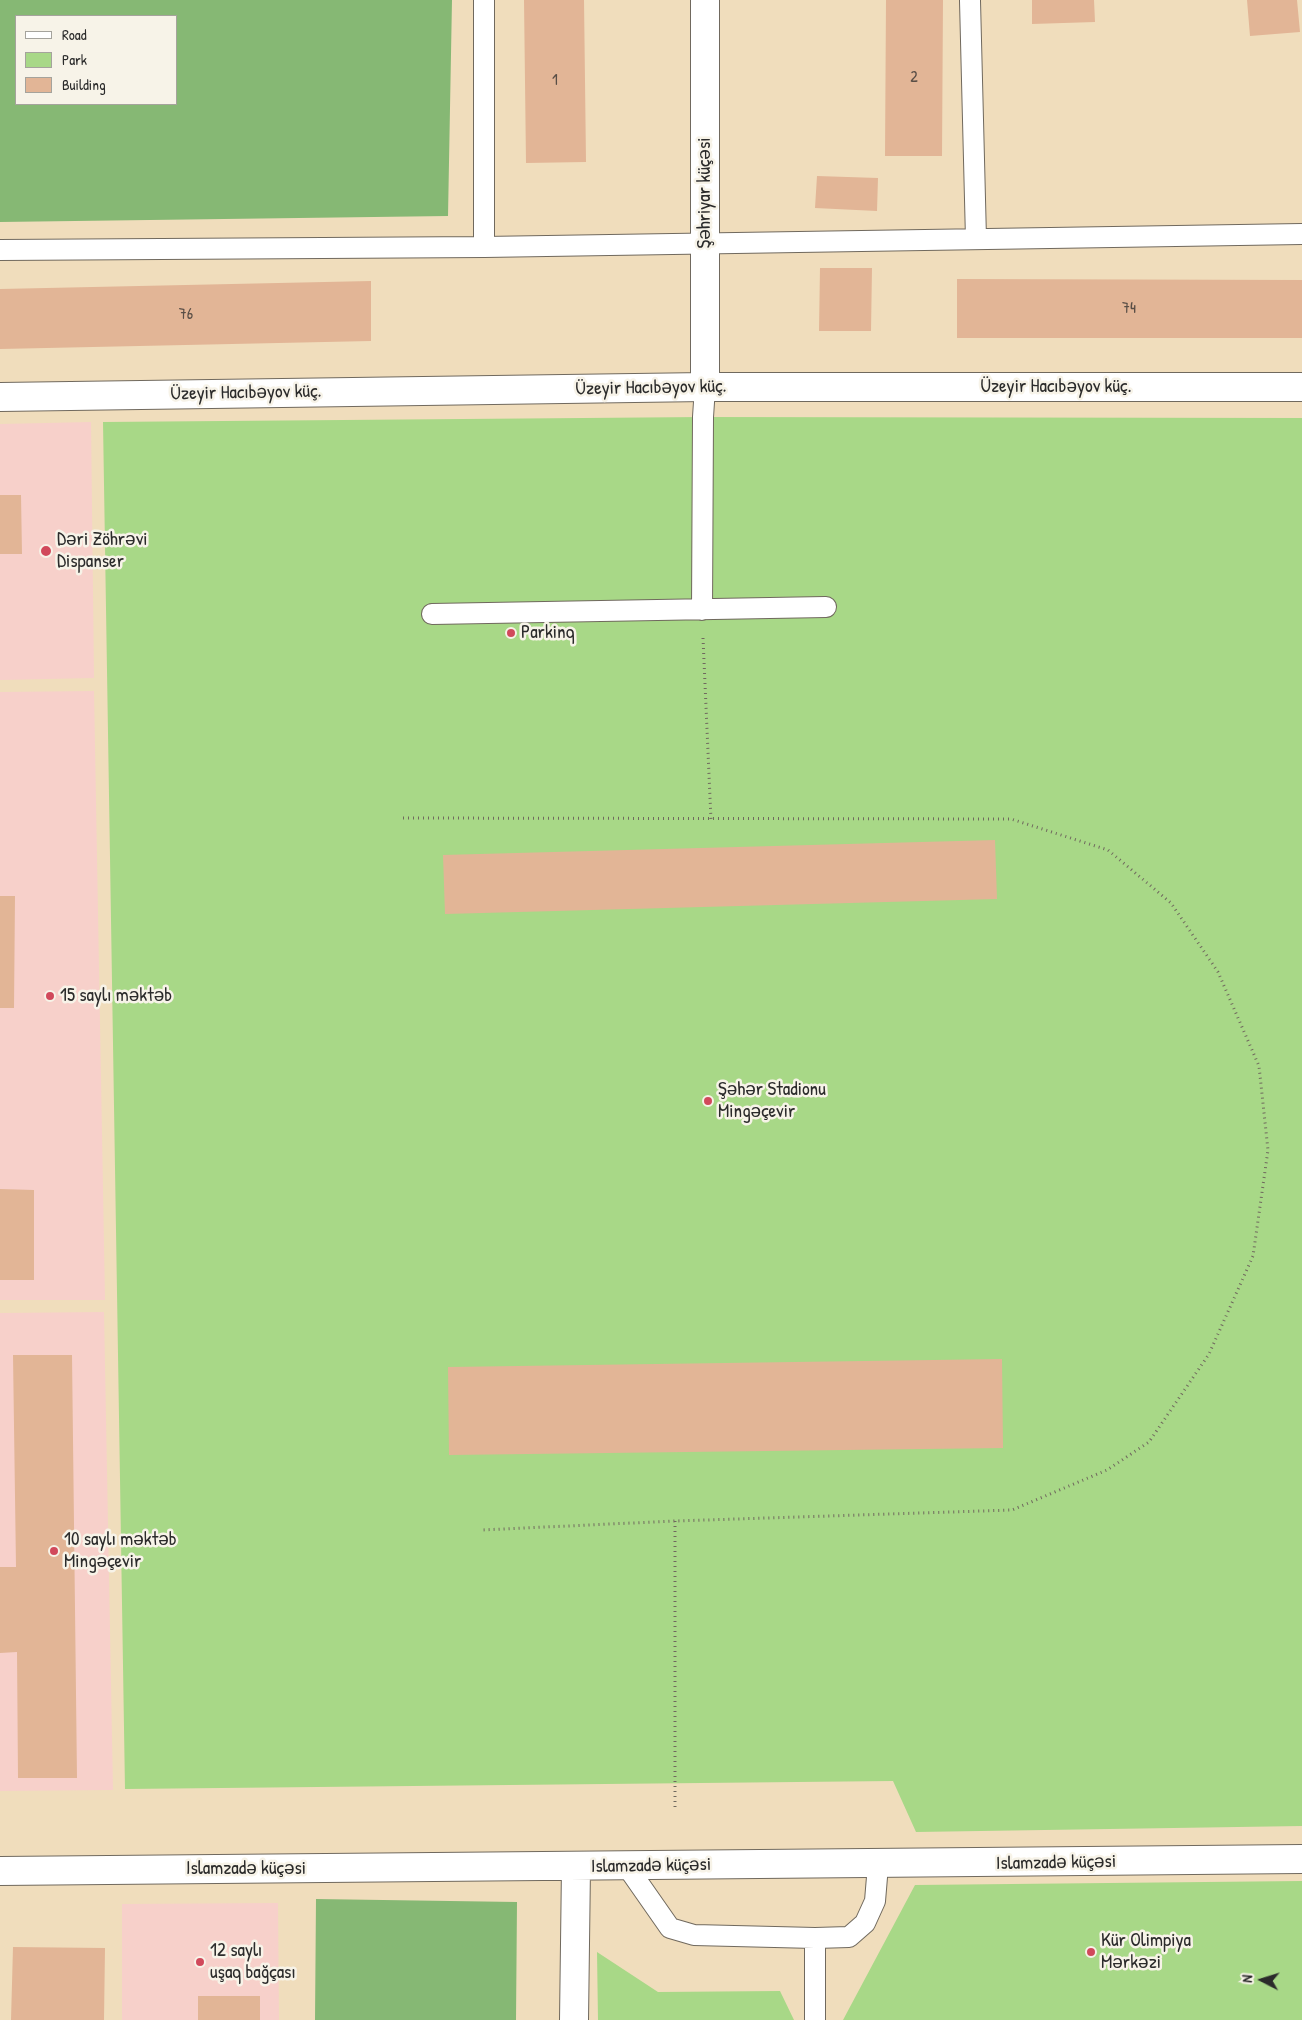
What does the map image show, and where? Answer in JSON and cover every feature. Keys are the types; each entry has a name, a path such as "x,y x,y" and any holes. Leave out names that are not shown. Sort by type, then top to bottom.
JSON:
{"street":[{"name":"Şəhriyar küçəsi","path":"705,0 705,387"},
{"name":"Üzeyir Hacıbəyov küç.","path":"0,397 705,387 1302,387"},
{"name":"Islamzadə küçəsi","path":"0,1871 1302,1860"},
{"path":"574,2020 576,1867"}],"lane":[{"path":"484,0 484,247"},
{"path":"970,1 976,239"},
{"path":"0,250 484,247 1302,234"},
{"path":"702,610 703,417 705,387"},
{"path":"432,614 826,607"},
{"path":"626,1865 670,1928 694,1935 816,1938 849,1937 865,1923 875,1901 878,1865"},
{"path":"815,2020 816,1938"}],"path":[{"path":"702,610 711,820"},
{"path":"403,818 1011,819 1108,850 1171,903 1218,972 1259,1066 1268,1150 1253,1256 1209,1354 1149,1442 1107,1470 1012,1510 675,1521 481,1530"},
{"path":"675,1521 675,1807"}],"shaded area":[{"name":"Dəri Zöhrəvi Dispanser","path":"91,422 94,678 0,680 0,424"},
{"name":"15 saylı məktəb","path":"94,691 105,1300 0,1300 0,692"},
{"name":"10 saylı məktəb Mingəçevir","path":"104,1312 113,1790 0,1791 0,1313"},
{"name":"12 saylı uşaq bağçası","path":"278,1903 279,2020 122,2020 122,1904"}],"green space":[{"path":"0,0 452,0 448,216 0,222"},
{"name":"Şəhər Stadionu Mingəçevir","path":"703,417 1302,418 1302,1826 916,1832 893,1781 125,1789 103,422"},
{"name":"Kür Olimpiya Mərkəzi","path":"1302,1881 1302,2020 843,2020 915,1885"},
{"path":"316,1899 517,1902 516,2020 315,2020"},
{"path":"597,1952 658,1992 780,1991 794,2020 598,2020"}],"building":[{"path":"524,0 584,0 586,162 526,163"},
{"path":"886,0 943,0 942,156 885,156"},
{"path":"1032,0 1094,0 1095,22 1032,24"},
{"path":"1247,0 1297,0 1300,32 1250,36"},
{"path":"817,176 878,178 877,211 815,208"},
{"path":"820,268 872,268 871,331 819,331"},
{"path":"957,279 1302,280 1302,338 957,338"},
{"path":"371,281 371,341 0,349 0,289"},
{"name":"Dəri Zöhrəvi Dispanser","path":"0,495 21,495 22,554 0,554"},
{"path":"995,840 997,899 445,914 443,855"},
{"path":"0,896 15,896 14,1008 0,1008"},
{"path":"0,1189 34,1190 34,1280 0,1280"},
{"path":"13,1355 72,1355 77,1778 18,1778 17,1652 0,1653 0,1567 16,1567"},
{"path":"1002,1359 1003,1448 449,1455 448,1367"},
{"path":"13,1947 105,1948 104,2020 11,2020"},
{"path":"198,1996 260,1996 260,2020 198,2020"}],"place":[{"name":"Dəri Zöhrəvi Dispanser","path":"46,551"},
{"name":"Parkinq","path":"511,633"},
{"name":"15 saylı məktəb","path":"50,996"},
{"name":"Şəhər Stadionu Mingəçevir","path":"708,1101"},
{"name":"10 saylı məktəb Mingəçevir","path":"54,1551"},
{"name":"Kür Olimpiya Mərkəzi","path":"1091,1952"},
{"name":"12 saylı uşaq bağçası","path":"200,1962"}]}
